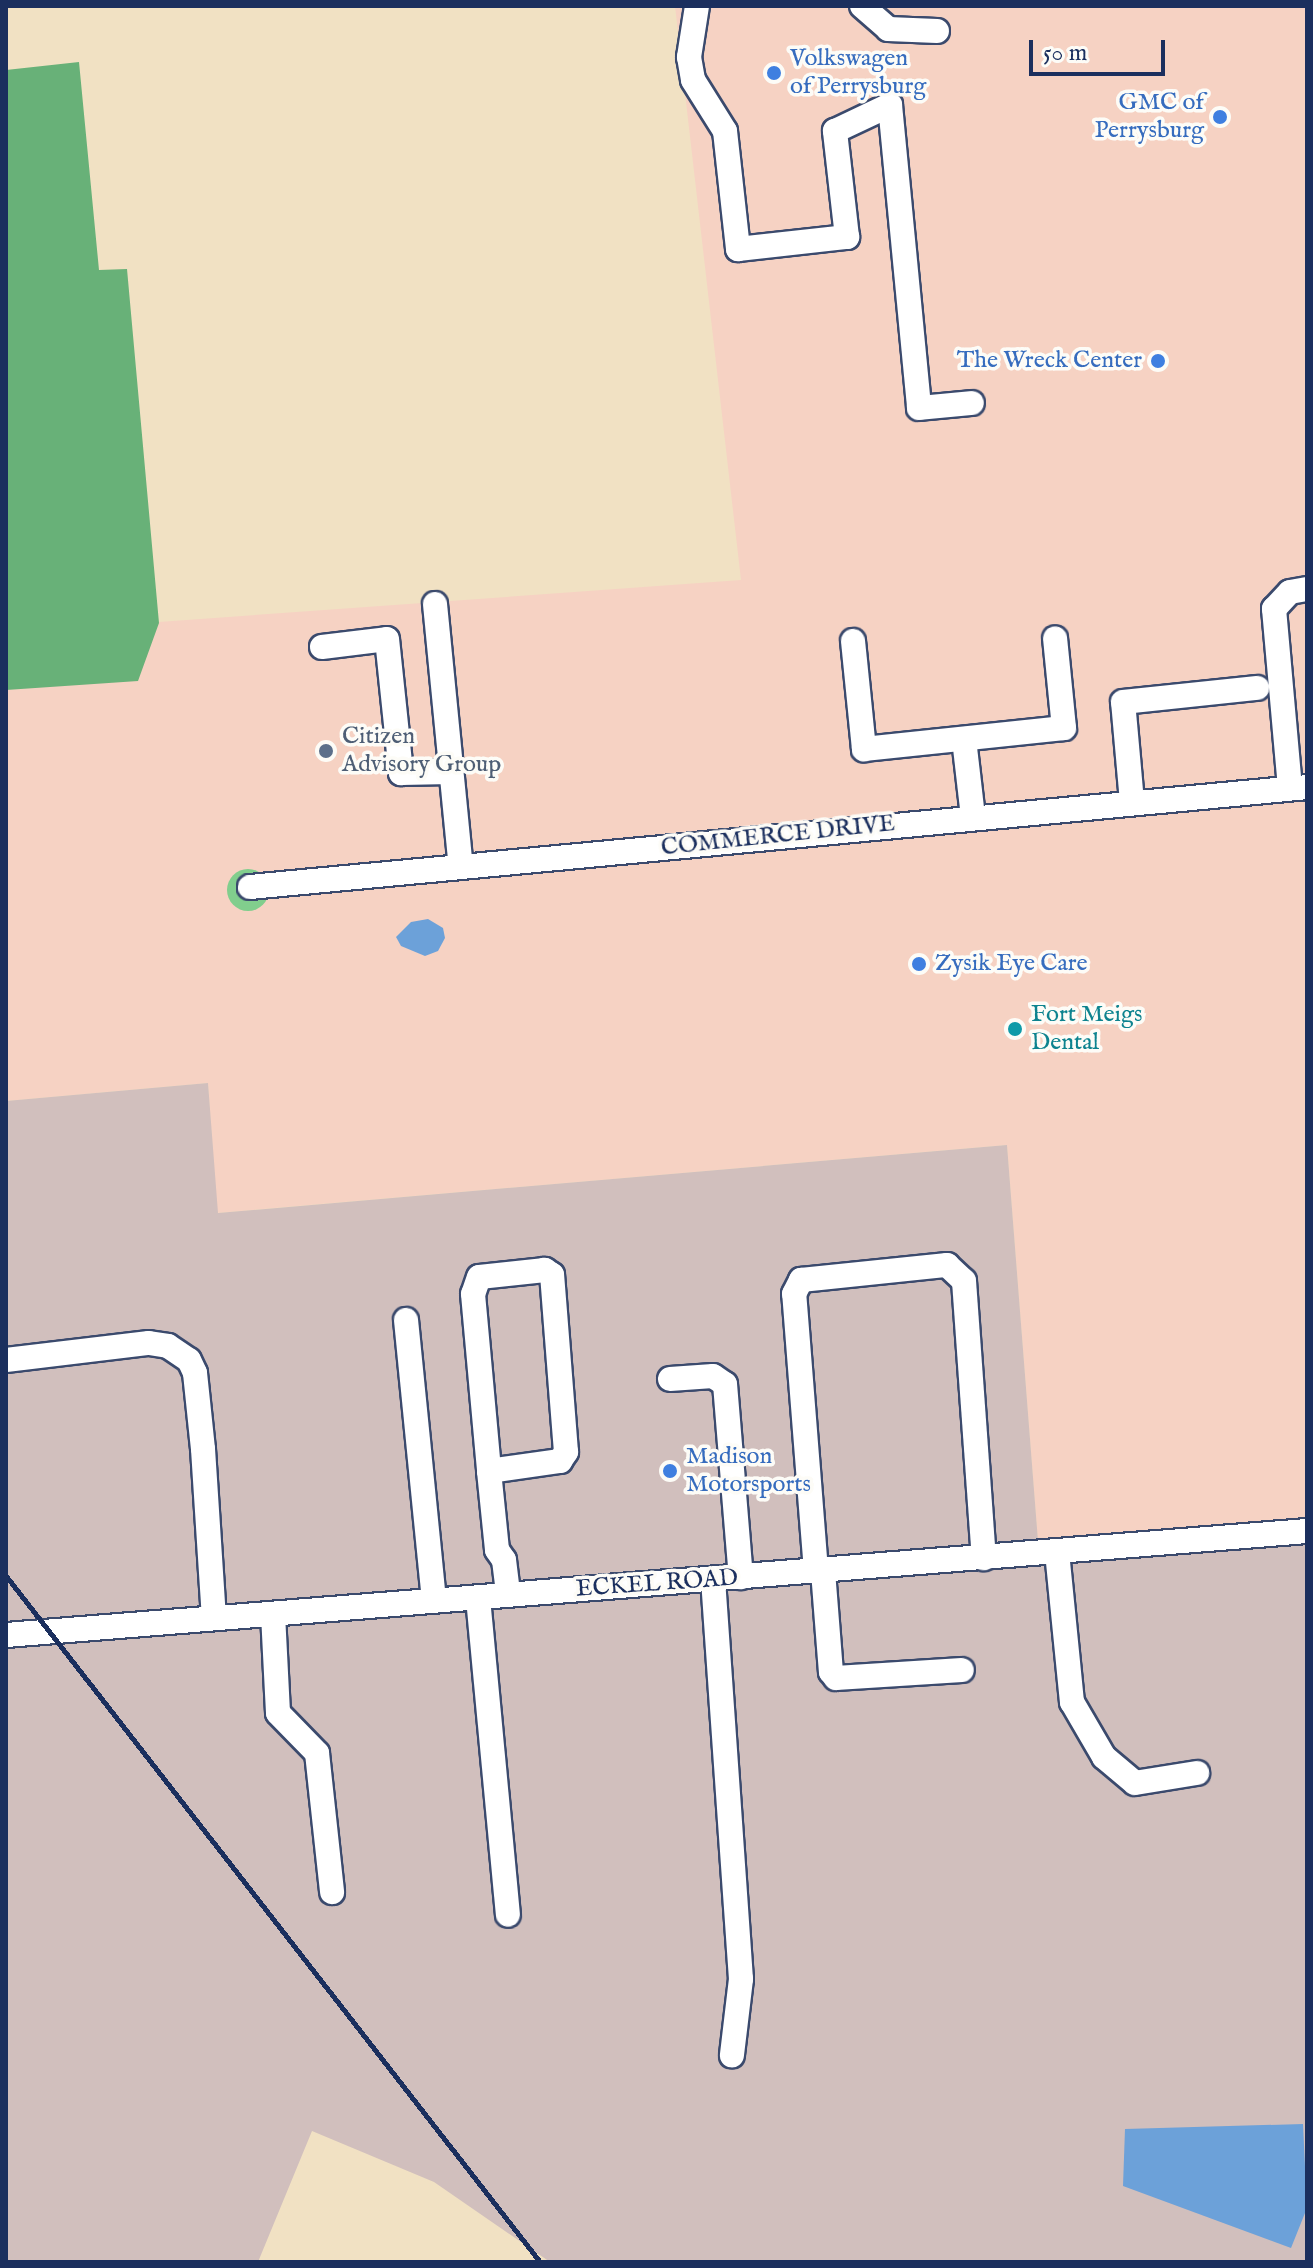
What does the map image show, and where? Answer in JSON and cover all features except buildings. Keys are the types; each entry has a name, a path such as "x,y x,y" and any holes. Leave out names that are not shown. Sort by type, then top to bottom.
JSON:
{"street":[{"path":"697,6 689,57 693,80 725,131 738,249 847,237 835,131 890,105 919,408 972,403"},
{"path":"869,8 888,29 937,31"},
{"path":"1298,787 1274,609 1290,592 1307,589"},
{"path":"435,604 461,867"},
{"path":"853,641 864,749 1064,728 1055,638"},
{"path":"322,647 387,639 401,773 451,772"},
{"path":"1132,802 1123,702 1257,688"},
{"path":"964,739 973,817"},
{"name":"COMMERCE DRIVE","path":"250,887 1298,787"},
{"path":"962,1670 836,1678 831,1672 794,1294 801,1280 947,1265 964,1281 984,1558"},
{"path":"489,1471 560,1461 566,1452 552,1275 545,1270 479,1277 473,1294 489,1471 497,1550 504,1560 508,1595"},
{"path":"406,1320 434,1601"},
{"path":"6,1360 149,1343 168,1346 189,1360 195,1373 203,1449 214,1618"},
{"path":"670,1379 713,1376 725,1384 741,1577"},
{"name":"ECKEL ROAD","path":"6,1635 1307,1531"},
{"path":"1057,1552 1072,1702 1104,1757 1135,1783 1197,1773"},
{"path":"713,1579 741,1979 732,2055"},
{"path":"478,1598 508,1915"},
{"path":"273,1614 278,1713 317,1753 332,1892"}],"shaded area":[{"path":"675,6 1307,6 1307,1517 1038,1542 1007,1145 217,1213 208,1083 6,1101 6,633 741,580"},
{"path":"208,1083 218,1213 1007,1145 1038,1541 1307,1517 1307,2262 550,2262 434,2182 312,2131 258,2262 6,2262 6,1101"}],"green space":[{"path":"79,62 99,270 127,269 159,623 138,681 6,690 6,70"},
{"path":"248,869 263,875 269,890 263,905 248,911 233,905 227,890 233,875"}],"water":[{"path":"428,919 443,928 445,938 438,951 425,956 401,946 396,937 411,922"},
{"path":"1303,2124 1307,2208 1291,2248 1123,2186 1125,2129"}],"railway":[{"path":"6,1576 540,2262"}],"place":[{"name":"Volkswagen of Perrysburg","path":"774,73"},
{"name":"GMC of Perrysburg","path":"1220,117"},
{"name":"The Wreck Center","path":"1158,361"},
{"name":"Citizen Advisory Group","path":"326,751"},
{"name":"Zysik Eye Care","path":"919,964"},
{"name":"Fort Meigs Dental","path":"1015,1029"},
{"name":"Madison Motorsports","path":"670,1471"}]}
